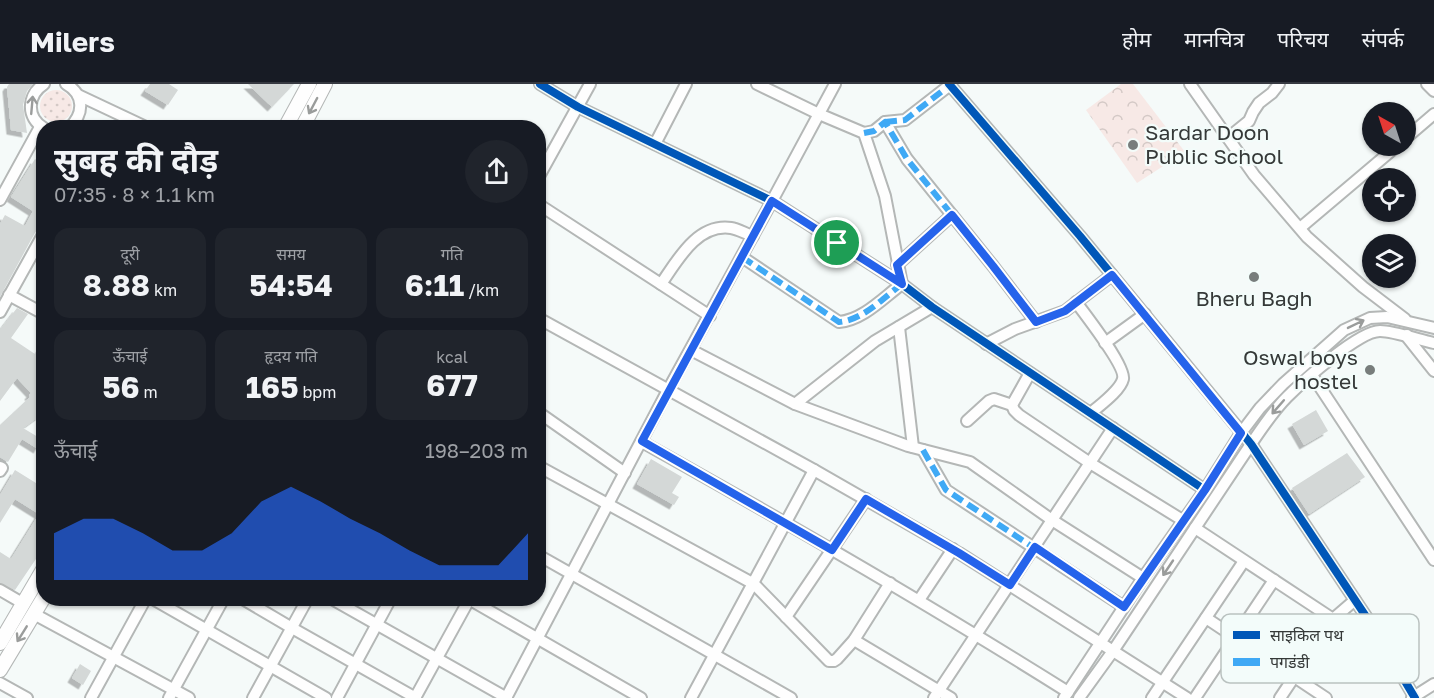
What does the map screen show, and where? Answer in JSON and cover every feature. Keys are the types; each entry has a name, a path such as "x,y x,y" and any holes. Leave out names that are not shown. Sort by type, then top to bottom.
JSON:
{"main road":[{"path":"289,120 309,84"},
{"path":"306,120 325,84"},
{"path":"0,644 36,582"},
{"path":"0,670 39,606"}],"street":[{"path":"36,122 31,114 32,96 44,84"},
{"path":"66,84 72,87 81,103 80,114 76,120"},
{"path":"540,84 578,107 772,201 902,284 932,308 1205,490"},
{"path":"546,164 590,84"},
{"path":"654,144 686,84"},
{"path":"757,84 864,133 874,131 885,122 904,120 950,85 1080,236 1251,444 1364,614"},
{"path":"344,606 507,698 608,504 835,84"},
{"path":"1191,84 1254,175 1307,237 1363,287 1410,323"},
{"path":"1228,138 1249,121 1259,104 1279,84"},
{"path":"1427,84 1434,91"},
{"path":"78,95 131,120"},
{"path":"1416,129 1434,114"},
{"path":"885,122 907,159 1036,322"},
{"path":"864,133 885,196 902,284"},
{"path":"0,200 36,145"},
{"path":"1300,228 1385,156"},
{"path":"546,209 710,316"},
{"path":"897,265 952,215"},
{"path":"661,284 682,252 712,230 733,228 753,236"},
{"path":"0,312 36,247"},
{"path":"742,257 839,322 853,319 864,313 902,284"},
{"path":"986,344 1015,329 1060,314 1112,275"},
{"path":"9,295 36,310"},
{"path":"1076,302 1105,342 1124,374 1116,391 1091,413"},
{"path":"795,404 875,341 932,308"},
{"path":"1105,342 1144,314"},
{"path":"642,441 977,634 1066,695 1241,433 1282,384 1344,330 1360,322 1379,316 1434,328"},
{"path":"546,322 953,549 1187,698"},
{"path":"1407,337 1410,323"},
{"path":"899,327 918,449 946,490 1124,607"},
{"path":"1079,698 1251,444 1288,396 1353,342 1366,335 1380,331 1434,343"},
{"path":"1407,337 1434,371"},
{"path":"691,350 795,404 918,449 970,462 1052,520 1143,578"},
{"path":"1012,405 1030,373"},
{"path":"1312,375 1434,560"},
{"path":"967,421 989,400 994,399 1012,405 1019,415 1090,463 1184,521"},
{"path":"546,418 625,473"},
{"path":"936,694 1113,428"},
{"path":"691,698 814,470"},
{"path":"546,473 608,504 754,584 831,661 837,659 854,640 890,583"},
{"path":"786,617 866,499"},
{"path":"1195,528 1325,614"},
{"path":"919,600 953,549"},
{"path":"546,560 791,698"},
{"path":"1152,698 1244,561"},
{"path":"1252,614 1274,580"},
{"path":"0,591 24,604"},
{"path":"1339,614 1355,600"},
{"path":"91,698 142,606"},
{"path":"165,606 326,698"},
{"path":"172,694 220,606"},
{"path":"255,606 415,698 465,606"},
{"path":"252,698 304,606"},
{"path":"337,698 387,606"},
{"path":"481,606 625,694 642,698"},
{"path":"34,614 113,657 172,694 189,698"},
{"path":"1206,618 1221,628"},
{"path":"854,640 936,694 951,698"},
{"path":"1195,698 1221,660"},
{"path":"0,683 27,698"},
{"path":"1280,698 1290,683"},
{"path":"1303,683 1326,698"},
{"path":"1405,683 1414,697 1434,684"}],"green space":[{"path":"1121,84 1133,84 1185,152 1137,183 1086,110"},
{"path":"56,90 67,95 72,106 70,112 62,120 50,120 45,117 40,106 45,95"}],"building":[{"path":"9,84 33,84 27,91 23,105 27,133 11,130 7,87"},
{"path":"150,84 169,84 178,90 168,105 145,91"},
{"path":"248,84 294,84 272,107"},
{"path":"35,159 36,231 0,297 0,224 5,215 25,226 33,211 11,197"},
{"path":"17,308 28,314 11,338 36,353 36,419 23,428 36,436 36,448 22,439 8,462 0,457 0,425 30,397 31,393 17,378 0,401 0,330"},
{"path":"1316,410 1328,431 1304,445 1292,424"},
{"path":"1347,453 1365,477 1309,514 1292,488"},
{"path":"651,459 682,477 672,493 679,497 674,505 637,484"},
{"path":"15,470 36,483 36,512 15,499 0,523 0,495"},
{"path":"36,519 36,559 15,590 0,583 0,552 11,559"},
{"path":"80,664 91,671 83,685 72,678"}],"marked path":[{"path":"885,122 905,120 950,85"},
{"path":"864,133 874,131 885,122 907,159 1036,322"},
{"path":"742,257 839,322 864,313 902,284"},
{"path":"923,450 946,490 1124,607"}],"cycle path":[{"path":"540,84 578,107 772,201 902,284 932,307 1205,490"},
{"path":"949,84 1080,236 1251,444 1364,614"},
{"path":"1406,683 1415,698"}],"place":[{"name":"Sardar Doon Public School","path":"1133,145"},
{"name":"Bheru Bagh","path":"1254,277"},
{"name":"Oswal boys hostel","path":"1370,370"}],"route":[{"path":"772,201 837,243 902,284 897,265 952,215 1036,322 1065,311 1112,275 1216,401 1241,433 1205,490 1124,607 1035,547 1010,585 866,499 832,550 642,441 772,201"}]}
